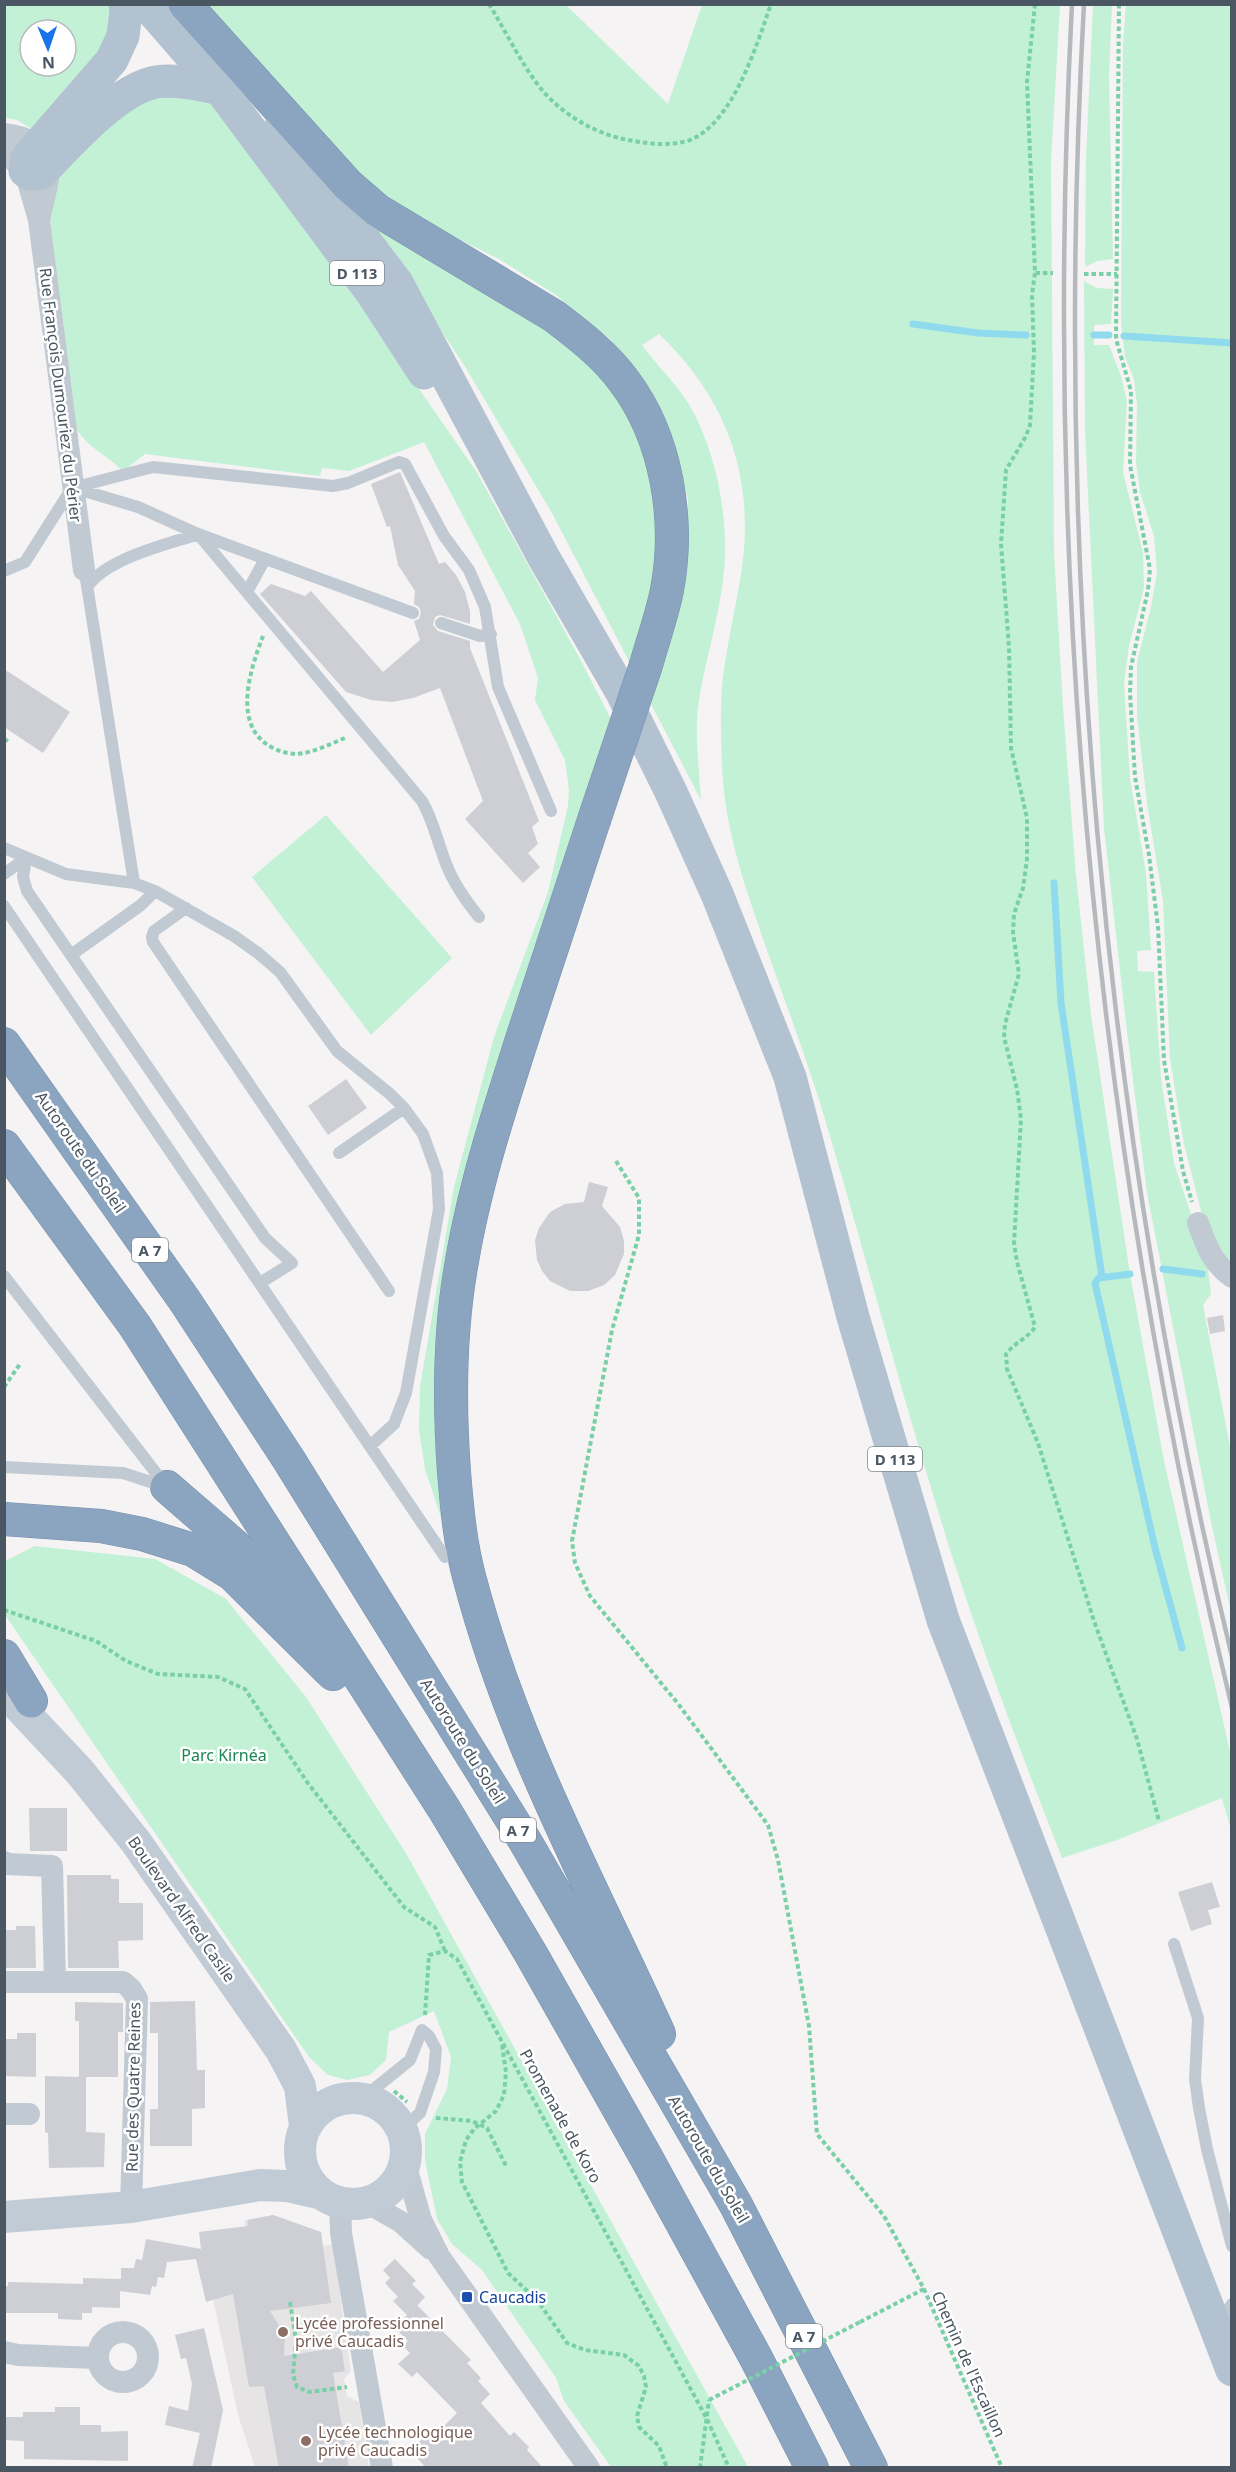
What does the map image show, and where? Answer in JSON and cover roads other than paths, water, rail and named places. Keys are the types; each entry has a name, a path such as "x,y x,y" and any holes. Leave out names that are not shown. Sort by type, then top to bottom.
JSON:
{"highway":[{"path":"184,4 348,185 377,210 554,316 580,335 623,380 637,400 650,429 666,476 672,535 667,590 646,665 490,1140 461,1263 450,1372 452,1435 457,1508 469,1578 514,1720 588,1887 627,1965 736,2205"},
{"name":"Autoroute du Soleil","path":"4,1044 185,1301 289,1460 525,1841 736,2205 871,2468"},
{"path":"4,1146 135,1326 444,1809 531,1954 640,2146 756,2358 812,2468"},
{"path":"167,1487 234,1545 265,1578 289,1608 333,1674 444,1809"},
{"path":"12,1524 101,1526 142,1534 193,1550 232,1574 333,1674"},
{"path":"4,1656 18,1696"}],"main road":[{"path":"29,158 112,60 123,36 125,4"},
{"name":"D 113","path":"146,4 220,89 372,293 544,558"},
{"name":"D 113","path":"184,4 397,283 544,558 621,691 671,792 717,894 790,1077 853,1317 943,1620 1223,2316 1232,2370"},
{"path":"29,158 126,93 155,82 178,82 220,89"}],"street":[{"path":"4,134 25,140 29,158"},
{"name":"Rue François Dumouriez du Périer","path":"29,158 86,578"},
{"path":"1198,1223 1210,1256 1220,1269 1232,1277"},
{"name":"Boulevard Alfred Casile","path":"4,1669 18,1696 58,1736 80,1772 136,1842 281,2049 300,2086 303,2135"},
{"path":"6,1863 52,1866 54,1982"},
{"name":"Rue des Quatre Reines","path":"4,1982 123,1983 131,1989 137,1999 131,2207"},
{"name":"Boulevard Alfred Casile","path":"281,2049 314,2079 354,2098"},
{"path":"4,2217 131,2207 260,2185 287,2186 343,2200 380,2197 392,2188 400,2176 405,2163 414,2118 393,2115 379,2104 354,2098 329,2103 315,2113 280,2168 260,2185"},
{"path":"4,2114 29,2114"},
{"path":"303,2135 300,2158 311,2184 343,2200 401,2222 439,2256"},
{"path":"405,2163 421,2220 439,2256 589,2468"},
{"path":"343,2200 341,2233 382,2468"},
{"path":"4,2352 18,2355 97,2358"}],"lane":[{"path":"4,571 25,562 72,488 153,467 333,486 348,483 399,462 405,464 444,536 469,570 485,607 498,687 551,811"},
{"path":"72,488 138,507 198,534 414,613"},
{"path":"134,883 86,578 97,576 114,565 198,534"},
{"path":"198,534 422,801 430,815 454,881 461,895 479,917"},
{"path":"247,592 266,558"},
{"path":"441,623 480,636 490,634"},
{"path":"4,848 66,874 134,883 155,891 234,936 280,972 337,1052 405,1108 423,1134 437,1173 439,1209 406,1393 394,1424 370,1446"},
{"path":"4,874 26,858"},
{"path":"26,858 23,877 27,891 265,1238 292,1263 260,1283"},
{"path":"71,955 141,904 155,891"},
{"path":"4,906 445,1557"},
{"path":"186,908 154,931 153,942 389,1290"},
{"path":"339,1153 405,1108"},
{"path":"4,1276 167,1487"},
{"path":"4,1467 123,1473 167,1487"},
{"path":"1174,1944 1198,2018 1196,2079 1199,2108 1207,2150 1232,2246"},
{"path":"354,2098 410,2060 422,2030 429,2036 435,2049 435,2072 420,2113 414,2118"}],"waterway":[{"path":"913,324 978,333 1026,335"},
{"path":"1094,335 1109,335"},
{"path":"1124,336 1232,343"},
{"path":"1054,883 1061,1003 1102,1277"},
{"path":"1163,1269 1202,1274"},
{"path":"1130,1274 1099,1278 1095,1283 1155,1548 1182,1648"}],"railway":[{"path":"1072,4 1065,219 1065,434 1074,648 1090,862 1114,1074 1145,1286 1185,1498 1232,1708"},
{"path":"1084,4 1076,212 1076,420 1083,628 1098,836 1120,1043 1150,1249 1187,1454 1232,1657"}],"place":[{"name":"Caucadis","path":"467,2297"},
{"name":"Lycée professionnel privé Caucadis","path":"283,2332"},
{"name":"Lycée technologique privé Caucadis","path":"306,2441"}],"park label":[{"name":"Parc Kirnéa","path":"224,1755"}]}
